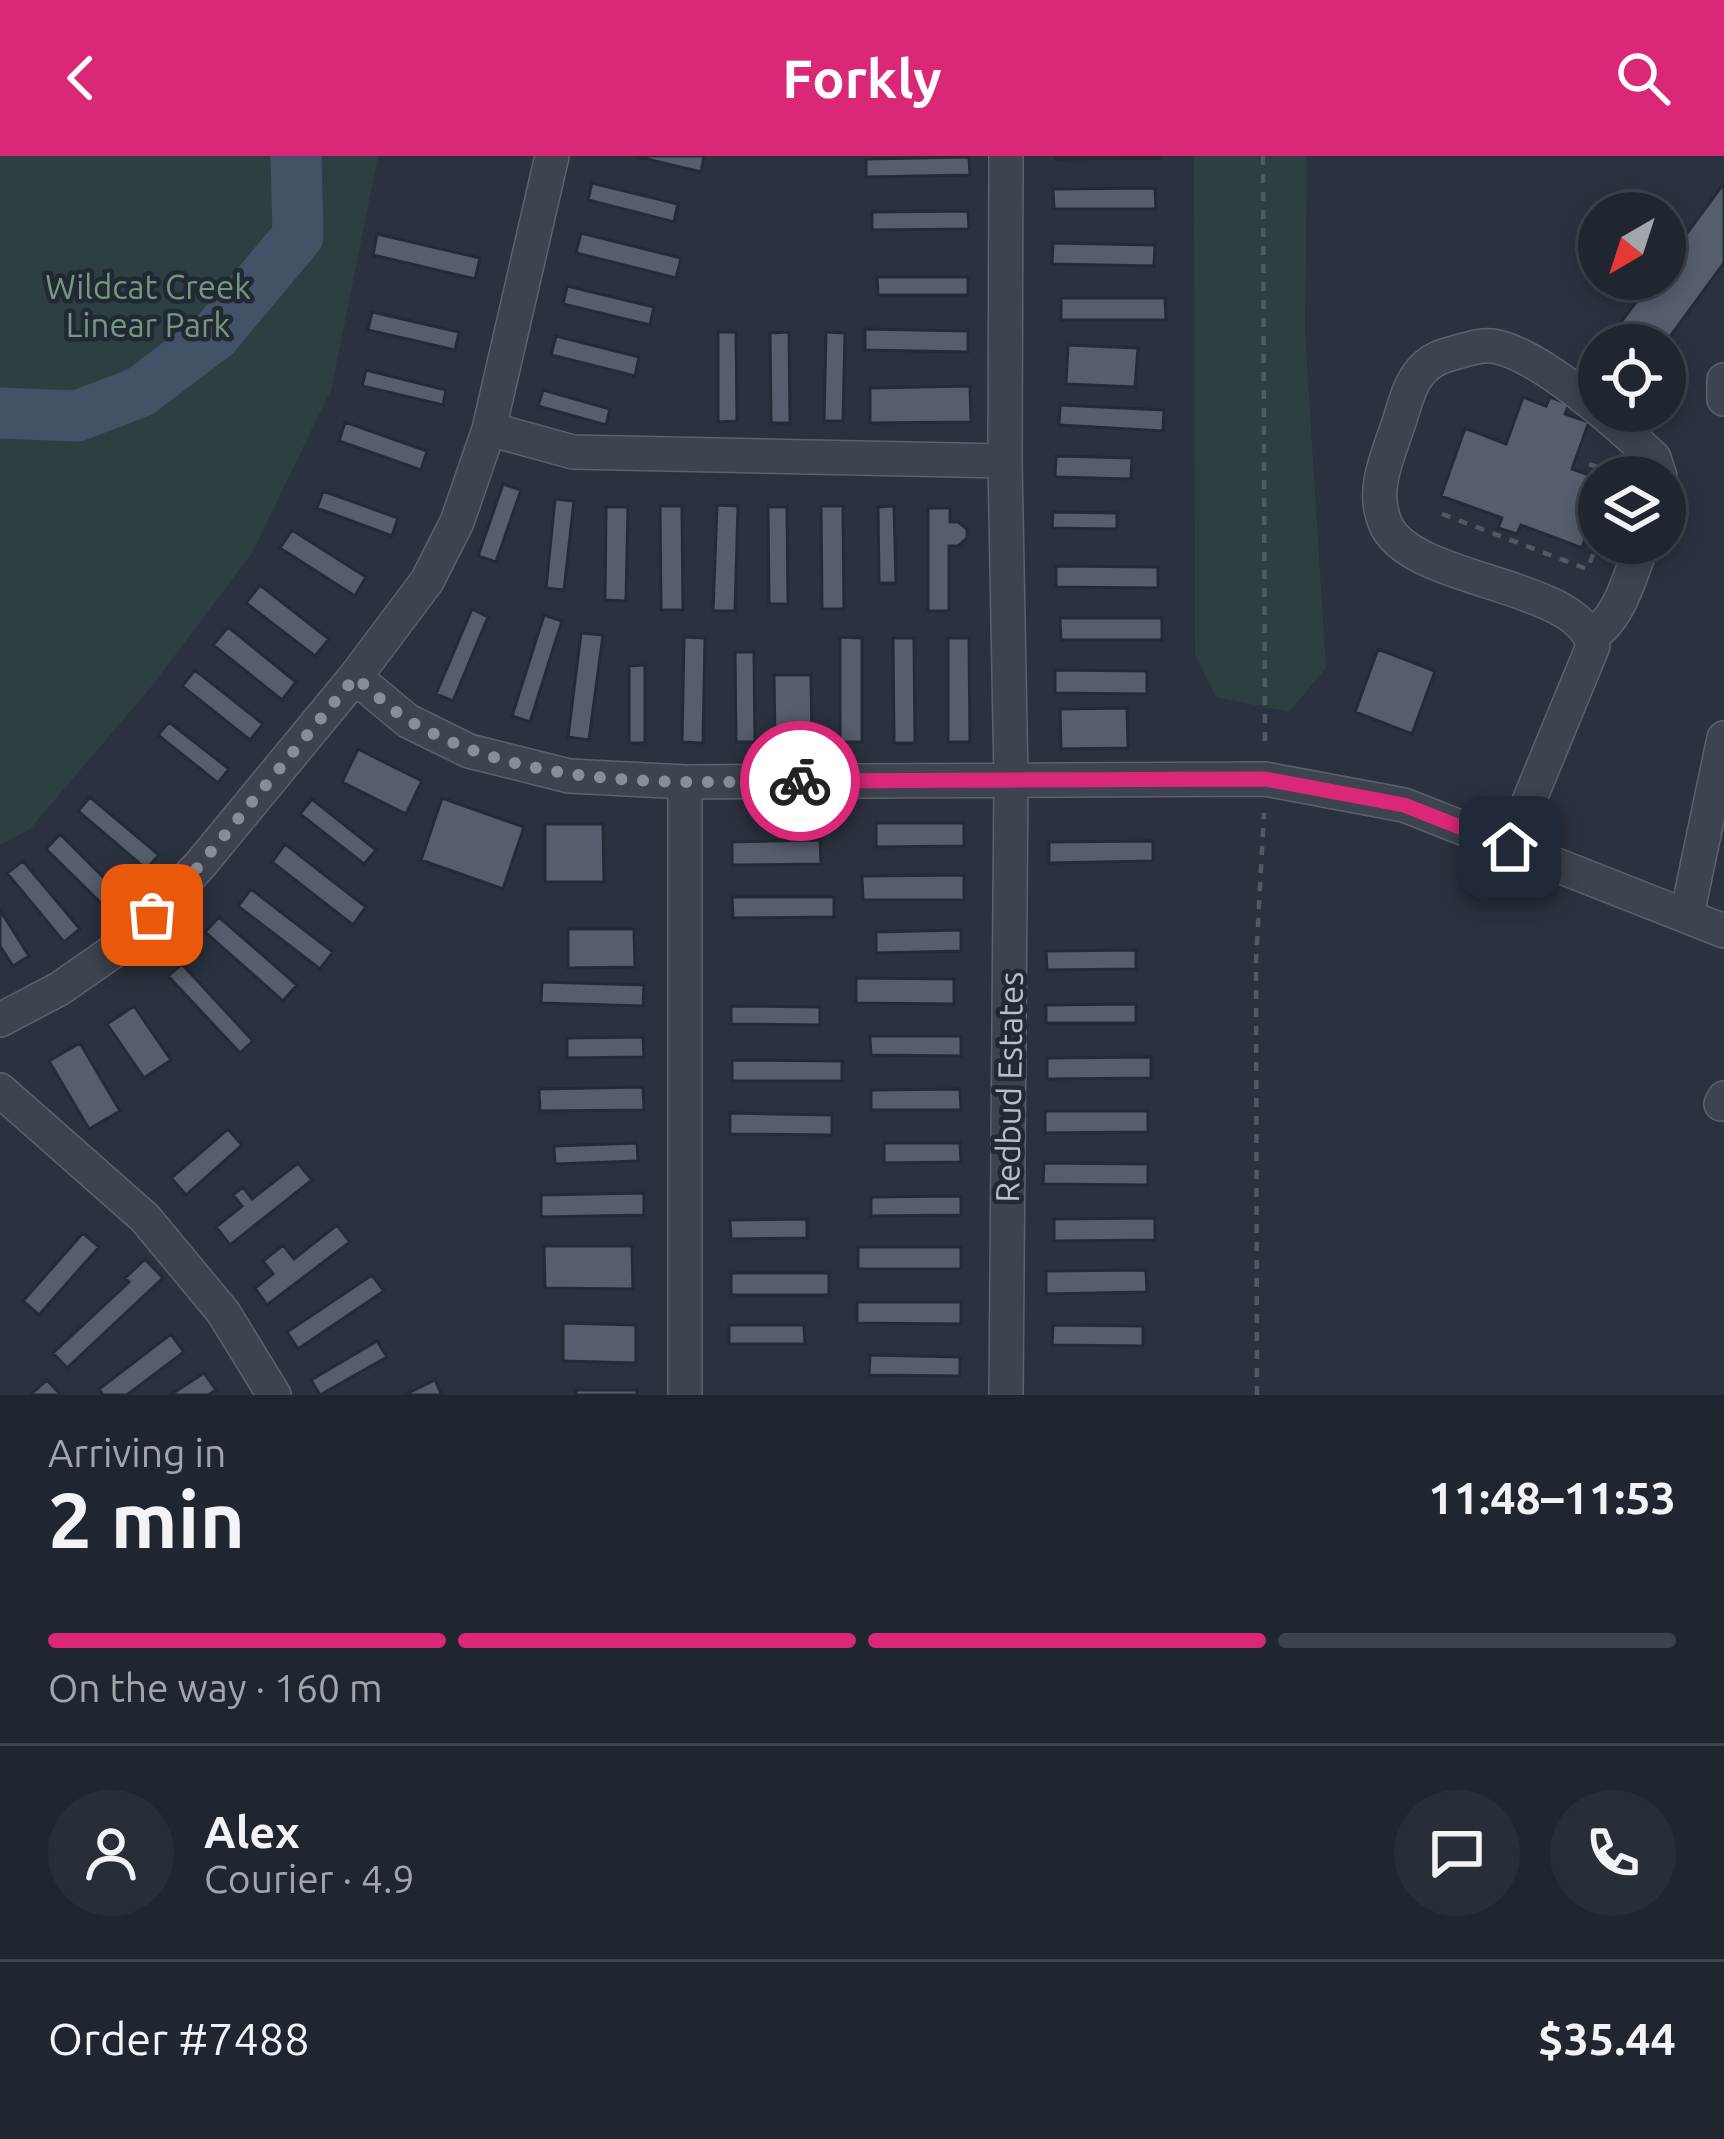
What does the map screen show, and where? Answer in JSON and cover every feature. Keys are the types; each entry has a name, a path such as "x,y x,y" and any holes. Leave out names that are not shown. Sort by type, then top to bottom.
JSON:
{"street":[{"path":"0,1020 59,989 128,941 200,865 428,581 457,522 489,429 552,156"},
{"name":"Redbud Estates","path":"1006,156 1011,779 1006,1395"},
{"path":"1510,847 1593,646 1591,636 1569,612 1418,555 1391,533 1378,488 1409,393 1430,362 1495,345 1560,380 1652,456"},
{"path":"1724,380 1724,399"},
{"path":"489,429 573,452 1005,461"},
{"path":"1591,636 1613,615 1634,564"},
{"path":"355,677 408,721 470,751 569,776 686,782 1265,779 1404,805 1724,931"},
{"path":"1687,915 1724,738"},
{"path":"685,1395 686,782"},
{"path":"0,1090 146,1218 223,1312 274,1395"}],"path":[{"path":"1442,514 1587,569 1589,564"}],"green space":[{"name":"Wildcat Creek Linear Park","path":"0,156 378,156 331,390 252,553 151,687 30,829 0,845"},
{"path":"1194,156 1307,156 1305,331 1326,668 1289,712 1216,697 1195,654"}],"building":[{"path":"634,156 704,156 701,172"},
{"path":"1159,156 1160,158 1056,159"},
{"path":"969,157 970,175 866,177 866,159"},
{"path":"592,183 678,204 674,222 588,200"},
{"path":"1724,183 1724,263 1679,324 1620,324 1637,300 1686,300 1686,235"},
{"path":"1155,188 1156,209 1054,209 1053,189"},
{"path":"968,211 969,229 872,230 872,212"},
{"path":"581,233 681,258 676,278 576,253"},
{"path":"377,234 480,258 475,279 373,255"},
{"path":"1053,243 1155,245 1154,266 1052,264"},
{"path":"877,277 968,277 968,295 878,295"},
{"path":"567,286 654,307 650,325 563,304"},
{"path":"1061,298 1165,298 1166,320 1061,320"},
{"path":"372,312 459,332 455,350 368,330"},
{"path":"865,329 968,331 968,352 865,350"},
{"path":"718,332 736,332 737,421 718,422"},
{"path":"789,332 790,423 771,423 770,333"},
{"path":"826,332 845,333 843,421 824,421"},
{"path":"556,336 639,357 635,376 551,355"},
{"path":"1068,345 1138,348 1135,387 1066,384"},
{"path":"366,370 446,390 443,405 362,386"},
{"path":"970,386 971,422 870,423 870,388"},
{"path":"543,390 610,409 606,425 538,406"},
{"path":"1523,397 1546,406 1550,397 1569,404 1565,414 1578,418 1578,432 1585,432 1572,469 1578,471 1578,546 1521,525 1517,534 1498,528 1502,518 1441,496 1465,428 1506,444"},
{"path":"1060,405 1164,410 1163,431 1059,425"},
{"path":"345,422 427,451 421,470 339,441"},
{"path":"1056,456 1132,458 1131,479 1055,477"},
{"path":"503,484 521,490 496,562 478,556"},
{"path":"323,491 398,518 392,536 317,508"},
{"path":"555,499 574,501 564,590 546,588"},
{"path":"717,505 738,506 735,611 713,611"},
{"path":"660,506 682,506 683,610 661,610"},
{"path":"821,506 843,506 844,609 822,609"},
{"path":"894,506 896,583 879,583 878,507"},
{"path":"606,507 628,507 626,601 605,600"},
{"path":"768,507 787,507 788,604 769,604"},
{"path":"928,508 950,508 950,522 967,529 967,538 958,546 949,546 949,611 928,611"},
{"path":"1053,512 1117,513 1117,529 1052,528"},
{"path":"292,530 366,577 355,596 280,548"},
{"path":"1056,566 1158,567 1158,588 1056,587"},
{"path":"260,585 329,639 315,656 246,603"},
{"path":"472,609 488,617 453,701 436,694"},
{"path":"544,615 562,621 530,722 512,716"},
{"path":"1060,618 1162,618 1162,640 1061,640"},
{"path":"228,627 296,682 282,700 213,645"},
{"path":"581,633 603,635 589,740 568,737"},
{"path":"684,637 705,638 703,743 682,742"},
{"path":"840,637 862,638 862,742 840,742"},
{"path":"893,638 914,638 915,743 894,743"},
{"path":"948,638 969,638 970,742 948,742"},
{"path":"1378,649 1435,671 1412,734 1355,712"},
{"path":"735,652 754,652 755,742 736,742"},
{"path":"645,665 645,743 629,743 629,666"},
{"path":"195,670 263,724 250,740 182,686"},
{"path":"1055,670 1147,671 1147,694 1055,693"},
{"path":"774,675 811,675 812,741 775,742"},
{"path":"1127,708 1128,748 1061,749 1060,709"},
{"path":"169,722 229,769 218,783 158,735"},
{"path":"358,749 422,781 406,814 342,782"},
{"path":"90,797 159,855 146,869 78,811"},
{"path":"442,798 524,827 503,889 421,860"},
{"path":"312,799 376,850 364,864 300,814"},
{"path":"876,823 964,823 964,846 876,847"},
{"path":"545,824 603,824 604,882 545,882"},
{"path":"60,834 121,895 107,909 46,849"},
{"path":"820,840 821,864 732,865 732,842"},
{"path":"1153,841 1153,861 1049,863 1049,842"},
{"path":"285,844 366,907 353,925 272,862"},
{"path":"23,861 80,929 64,942 7,873"},
{"path":"964,875 964,900 863,900 862,876"},
{"path":"251,889 333,952 320,969 238,906"},
{"path":"732,897 834,897 834,917 733,918"},
{"path":"0,910 29,956 13,966 0,946"},
{"path":"219,917 297,985 283,1001 205,932"},
{"path":"568,929 634,929 635,967 568,968"},
{"path":"961,930 961,951 876,953 876,932"},
{"path":"1136,950 1136,969 1047,970 1046,951"},
{"path":"182,964 253,1041 240,1053 168,976"},
{"path":"856,978 954,979 954,1004 856,1003"},
{"path":"542,982 644,985 643,1006 541,1003"},
{"path":"1136,1004 1136,1023 1046,1023 1046,1005"},
{"path":"134,1006 171,1060 144,1078 107,1024"},
{"path":"731,1006 820,1007 820,1025 731,1024"},
{"path":"870,1036 961,1036 961,1056 871,1055"},
{"path":"643,1037 644,1057 567,1058 567,1038"},
{"path":"80,1043 120,1111 89,1129 49,1061"},
{"path":"1151,1057 1151,1078 1047,1079 1047,1058"},
{"path":"732,1060 842,1061 842,1081 732,1081"},
{"path":"643,1087 644,1110 540,1111 539,1089"},
{"path":"960,1089 961,1110 871,1110 871,1090"},
{"path":"1045,1111 1148,1111 1148,1132 1045,1133"},
{"path":"730,1113 832,1115 832,1135 730,1134"},
{"path":"228,1129 242,1145 186,1195 171,1178"},
{"path":"637,1143 638,1161 555,1164 554,1146"},
{"path":"884,1143 960,1143 961,1162 884,1163"},
{"path":"298,1163 312,1180 230,1245 216,1227 242,1206 233,1195 243,1187 252,1199"},
{"path":"1044,1163 1148,1164 1148,1185 1043,1184"},
{"path":"644,1193 644,1215 541,1217 541,1195"},
{"path":"961,1196 961,1215 871,1216 871,1197"},
{"path":"1155,1218 1155,1240 1054,1241 1054,1219"},
{"path":"807,1219 807,1238 731,1239 730,1220"},
{"path":"337,1225 350,1242 267,1305 255,1288 273,1274 263,1261 283,1245 294,1259"},
{"path":"83,1233 99,1247 39,1315 23,1301"},
{"path":"544,1246 632,1246 633,1289 545,1288"},
{"path":"858,1247 961,1247 961,1269 858,1269"},
{"path":"145,1259 163,1278 67,1368 53,1353 129,1282 125,1278"},
{"path":"1146,1270 1147,1292 1046,1294 1046,1271"},
{"path":"731,1273 829,1273 829,1295 731,1295"},
{"path":"372,1275 384,1291 298,1349 287,1332"},
{"path":"857,1302 961,1302 961,1324 857,1323"},
{"path":"563,1323 636,1325 636,1363 563,1361"},
{"path":"729,1325 804,1325 805,1344 729,1344"},
{"path":"1053,1325 1143,1326 1143,1346 1052,1345"},
{"path":"171,1334 184,1352 127,1395 103,1395 99,1389"},
{"path":"377,1341 387,1357 320,1395 311,1380"},
{"path":"870,1355 960,1357 960,1376 869,1375"},
{"path":"204,1373 216,1390 208,1395 170,1395"},
{"path":"47,1380 61,1395 30,1395"},
{"path":"435,1380 442,1395 404,1395"},
{"path":"576,1390 637,1390 637,1395 576,1395"}],"waterway":[{"path":"0,413 77,416 140,392 215,335 298,236 296,156"}],"way so far":[{"path":"152,915 200,865 355,677 408,721 470,751 569,776 800,781"}],"route":[{"path":"800,781 1265,779 1404,805 1510,847"}]}
